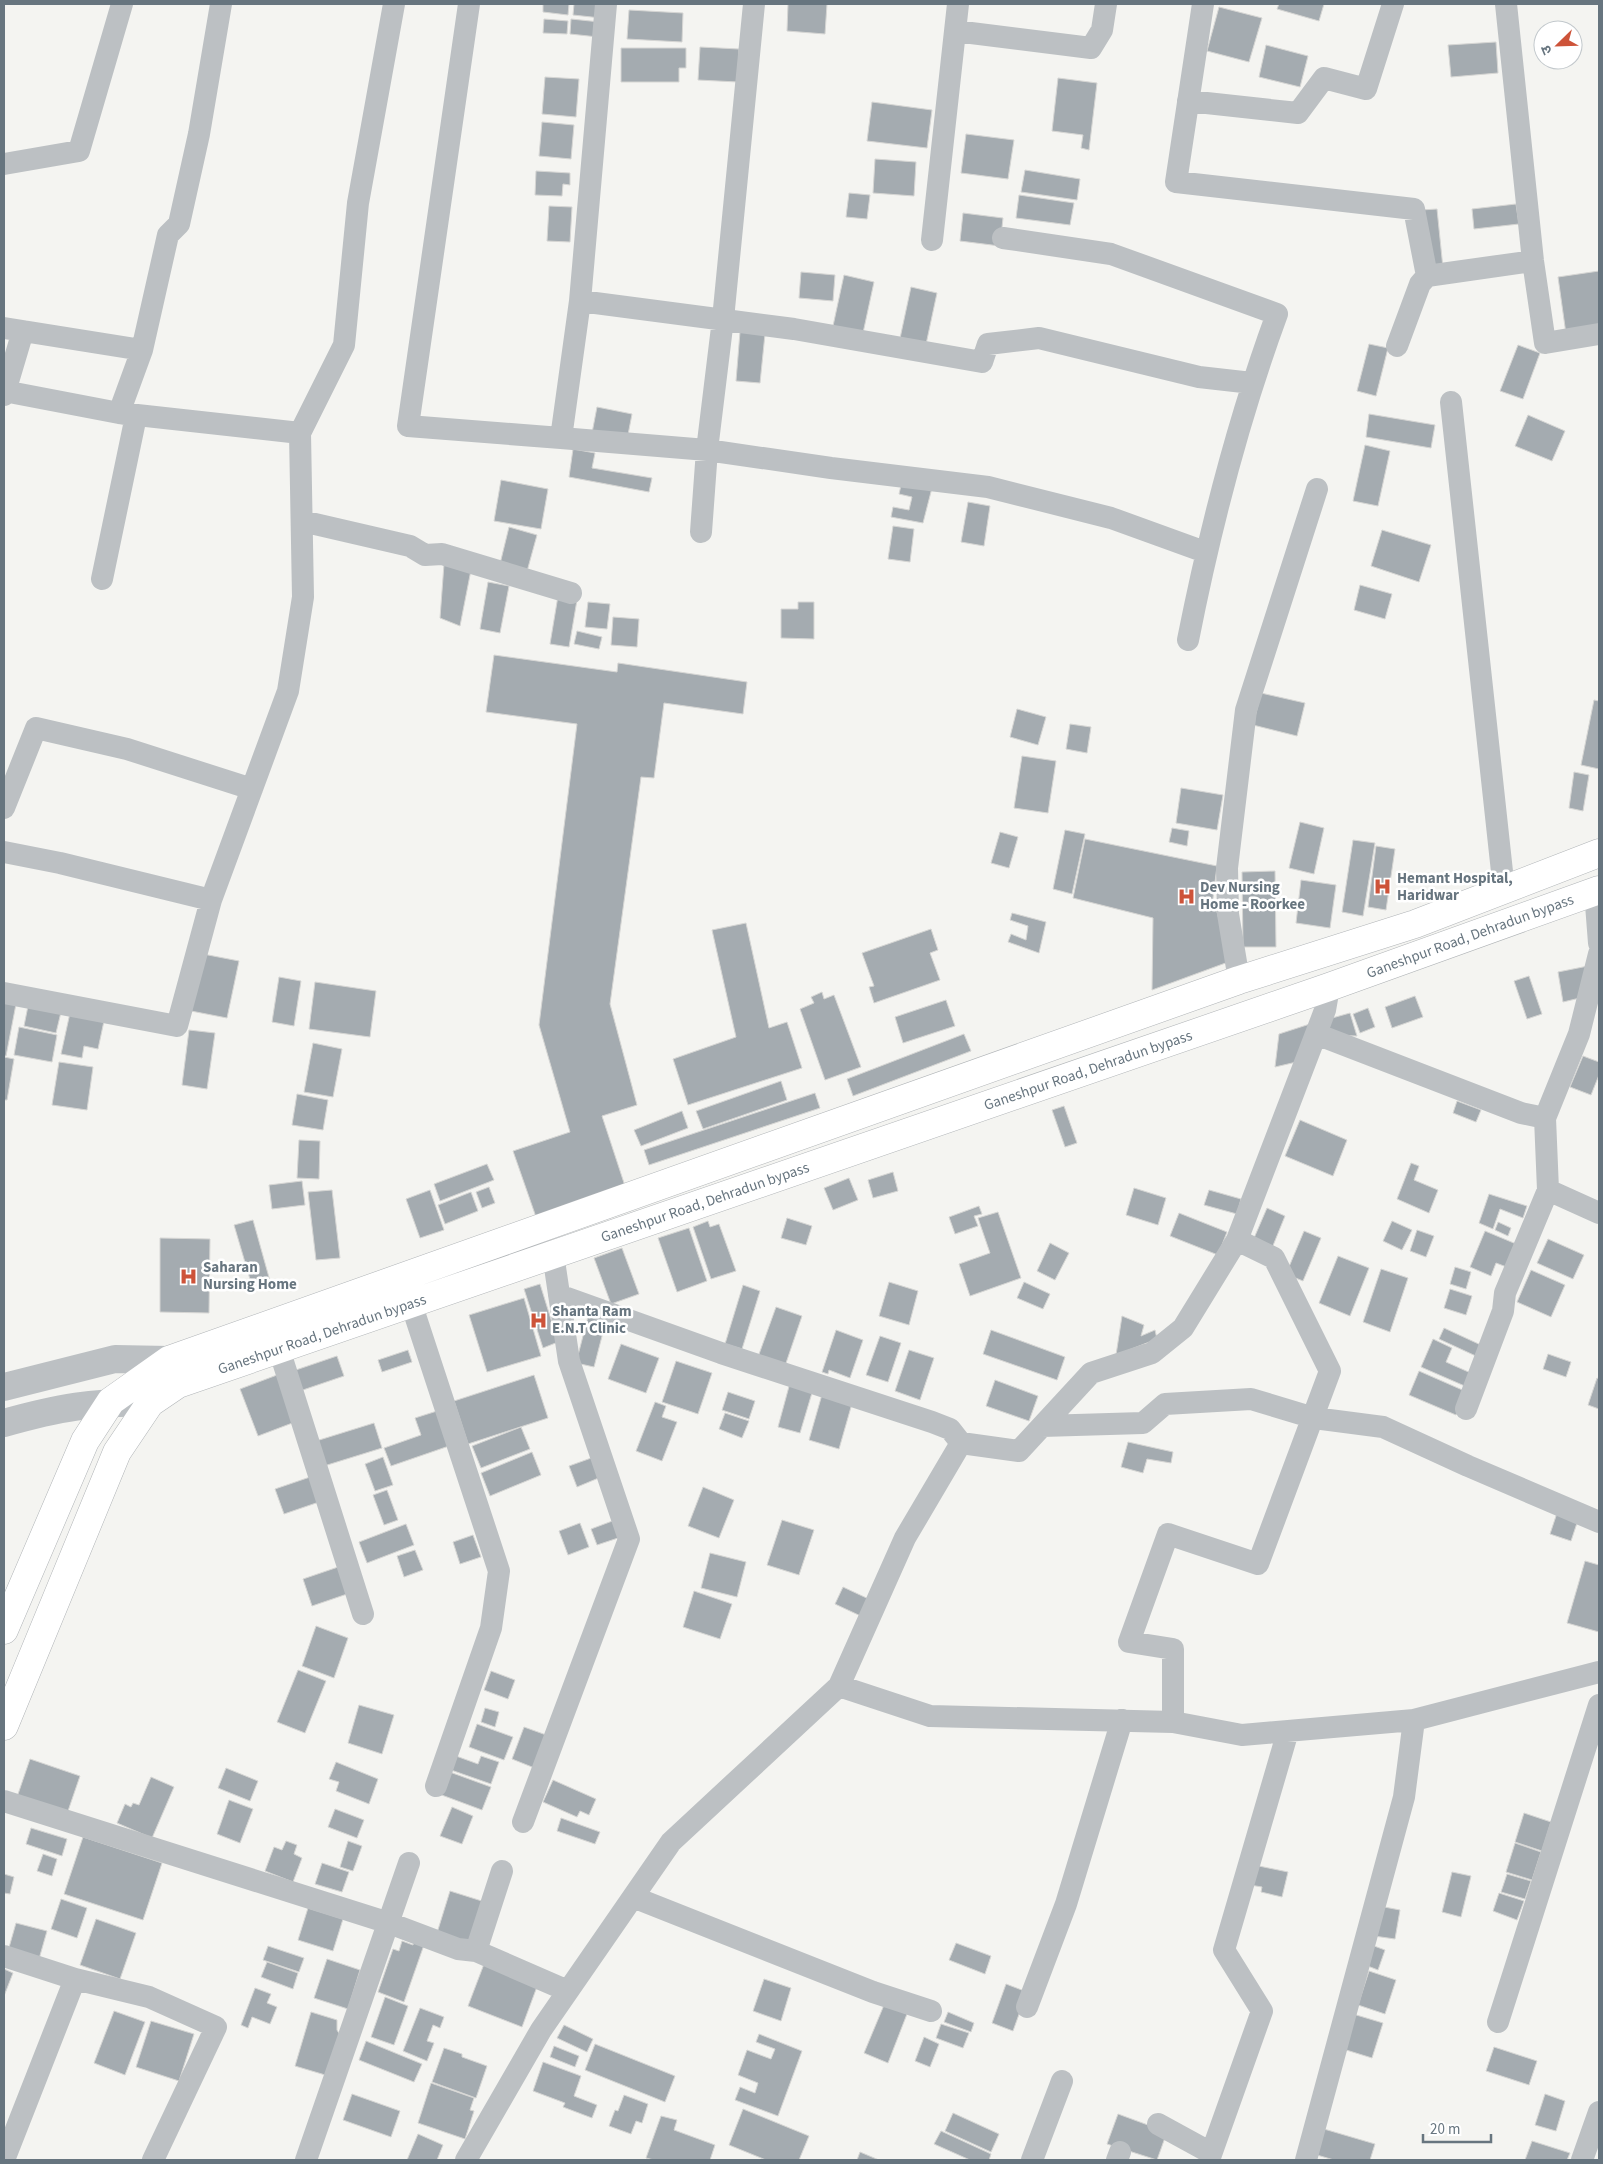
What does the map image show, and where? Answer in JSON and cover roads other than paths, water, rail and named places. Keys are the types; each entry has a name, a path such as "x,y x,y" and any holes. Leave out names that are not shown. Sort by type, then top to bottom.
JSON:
{"main road":[{"path":"4,1630 84,1440 111,1401 169,1360 1239,980 1415,924 1599,853"},
{"name":"Ganeshpur Road, Dehradun bypass","path":"4,1726 117,1452 150,1403 178,1384 1329,987 1597,891"}],"street":[{"path":"4,164 79,151 122,4"},
{"path":"119,413 142,350 168,235 179,224 199,134 220,4"},
{"path":"4,993 177,1026 211,900 288,691 303,597 300,433 344,344 358,203 394,4"},
{"path":"469,4 408,426 707,450 831,468 988,487 1111,518 1205,552"},
{"path":"561,438 580,301 606,4"},
{"path":"701,532 707,450 723,319 754,4"},
{"path":"932,240 958,4"},
{"path":"955,31 1091,48 1102,30 1106,4"},
{"path":"1203,4 1176,182 1414,209 1428,276"},
{"path":"1188,101 1298,113 1324,78 1366,89 1393,4"},
{"path":"1506,4 1533,261 1545,342 1599,334"},
{"path":"1003,238 1111,254 1277,314 1252,383 1205,552 1188,640"},
{"path":"1397,346 1420,284 1428,276 1533,261"},
{"path":"580,301 794,328 982,362 988,344 1039,338 1199,377 1252,383"},
{"path":"102,579 136,416 4,392 13,330 142,350"},
{"path":"1451,402 1504,890"},
{"path":"119,413 300,433"},
{"path":"1239,980 1228,914 1227,868 1246,710 1317,489"},
{"path":"302,521 410,546 425,555 442,554 571,593"},
{"path":"4,808 36,728 127,749 252,789"},
{"path":"4,852 60,863 211,900"},
{"path":"1597,891 1599,943"},
{"path":"1466,1409 1503,1311 1505,1293 1548,1190 1545,1118 1578,1034 1599,954"},
{"path":"559,1295 721,1353 932,1422 950,1429 961,1443 1019,1451 1091,1373 1152,1353 1183,1328 1237,1240 1325,1010 1329,987"},
{"path":"1316,1034 1521,1113 1545,1118"},
{"path":"1548,1190 1599,1213"},
{"path":"1173,1722 1173,1649 1129,1642 1168,1534 1258,1564 1330,1371 1274,1258 1237,1240"},
{"path":"523,1822 629,1539 569,1361 553,1254"},
{"path":"411,1303 499,1571 490,1628 436,1786"},
{"path":"279,1349 363,1614"},
{"path":"4,1387 116,1358 169,1360"},
{"path":"1042,1426 1143,1423 1165,1404 1251,1400 1314,1418 1383,1427 1599,1522"},
{"path":"4,1423 50,1410 111,1401 150,1403"},
{"path":"466,2160 541,2030 671,1842 839,1686 905,1538 961,1443"},
{"path":"839,1686 930,1716 1173,1722 1242,1735 1414,1720 1599,1672"},
{"path":"1498,2022 1599,1705"},
{"path":"1027,2007 1066,1904 1122,1720"},
{"path":"1306,2160 1404,1798 1414,1720"},
{"path":"1158,2124 1210,2157 1262,2011 1224,1950 1288,1730"},
{"path":"4,1801 389,1923 458,1949 476,1951 568,1991"},
{"path":"306,2160 409,1863"},
{"path":"476,1951 502,1871"},
{"path":"633,1897 872,1992 931,2011"},
{"path":"4,1956 75,1979 149,1997 216,2027 153,2160"},
{"path":"4,2160 75,1979"},
{"path":"1032,2160 1062,2081"},
{"path":"1582,2160 1599,2112"}],"place":[{"name":"Hemant Hospital, Haridwar","path":"1383,887"},
{"name":"Dev Nursing Home - Roorkee","path":"1186,896"},
{"name":"Saharan Nursing Home","path":"189,1276"},
{"name":"Shanta Ram E.N.T Clinic","path":"538,1320"}]}
